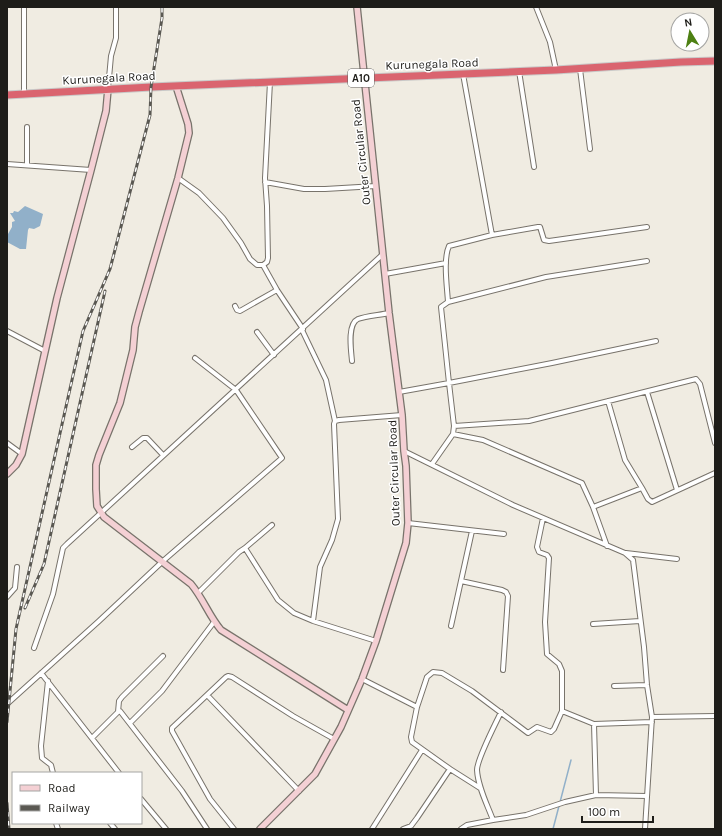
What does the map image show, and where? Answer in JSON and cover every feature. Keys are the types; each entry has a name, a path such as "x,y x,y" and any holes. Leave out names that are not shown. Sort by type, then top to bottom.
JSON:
{"highway":[{"name":"Kurunegala Road","path":"7,95 108,89 580,69 681,62 715,62"}],"street":[{"path":"24,7 24,94"},
{"path":"7,474 16,465 22,454 57,298 106,111 111,56 116,38 116,7"},
{"name":"Outer Circular Road","path":"260,829 315,774 334,739 362,679 376,640 406,543 408,523 402,415 382,255 358,7"},
{"path":"536,7 550,42 556,70"},
{"path":"580,69 590,149"},
{"path":"519,71 534,167"},
{"path":"463,74 492,235"},
{"path":"178,178 200,193 223,218 241,243 250,259 256,265 263,265 267,262 267,206 265,182 270,82"},
{"path":"176,86 188,124 189,133 178,178 138,312 133,350 120,403 96,465 97,506 100,513 104,517 191,584 198,592 214,622 221,630 348,710"},
{"path":"27,165 28,127"},
{"path":"7,164 91,170"},
{"path":"265,182 304,189 325,190 376,186"},
{"path":"448,302 446,263 449,246 492,235 538,227 540,227 544,240 549,241 647,228"},
{"path":"34,648 53,594 63,548 382,255"},
{"path":"432,464 453,434 454,426 441,307 448,302 546,277 647,261"},
{"path":"385,274 446,263"},
{"path":"263,265 302,329 326,380 335,421 338,519 332,540 320,567 312,621"},
{"path":"235,306 237,310 240,310 277,290"},
{"path":"352,360 351,328 353,323 357,319 389,313"},
{"path":"7,331 45,351"},
{"path":"257,332 274,355"},
{"path":"399,392 552,363 656,341"},
{"path":"7,704 163,561 282,458 236,390 195,358"},
{"path":"454,426 529,421 696,379 700,384 715,443"},
{"path":"647,392 677,490"},
{"path":"608,401 625,460 648,499 652,502 715,473"},
{"path":"335,421 402,415"},
{"path":"453,434 483,440 582,483 593,507 607,546"},
{"path":"132,447 143,438 147,438 164,455"},
{"path":"7,443 22,454"},
{"path":"404,451 543,518 607,546 625,553 677,559"},
{"path":"593,507 642,488"},
{"path":"480,788 412,742 411,737 417,707 427,677 430,674 442,672 472,691 526,732 528,733 537,727 551,732 554,729 562,711 562,671 559,664 547,654 545,622 549,558 547,555 539,552 537,547 543,518"},
{"path":"408,523 504,534"},
{"path":"198,592 239,552 272,525"},
{"path":"451,626 472,531"},
{"path":"245,548 278,600 294,613 312,621 376,640"},
{"path":"625,553 634,560 652,719 645,829"},
{"path":"7,597 15,588 17,567"},
{"path":"461,581 502,590 508,596 503,670"},
{"path":"593,624 640,620"},
{"path":"130,723 162,691 214,622"},
{"path":"92,738 118,712 118,701 163,656"},
{"path":"41,673 119,772"},
{"path":"234,829 210,799 172,731 172,728 226,677 232,677 293,716 334,739"},
{"path":"362,679 417,707"},
{"path":"48,681 41,746 42,757 51,765 53,772"},
{"path":"614,686 647,685"},
{"path":"207,695 299,791"},
{"path":"118,712 120,711 122,713 182,791 207,829"},
{"path":"562,711 594,724 715,716"},
{"path":"493,820 480,788 477,768 501,712"},
{"path":"594,724 596,795"},
{"path":"372,829 422,750"},
{"path":"403,829 411,826 418,818 450,769"},
{"path":"461,829 467,825 526,815 565,802 596,795 647,796"},
{"path":"142,800 166,829"}],"water":[{"path":"25,206 43,214 40,226 34,229 29,228 28,230 26,249 20,249 7,242 8,234 12,227 12,222 15,221 10,213 13,213 14,211 18,212"}],"waterway":[{"path":"553,829 571,760"}],"railway":[{"path":"7,722 16,629 83,331 110,269 150,115 151,87 162,18 162,7"},
{"path":"25,608 44,564 105,291"},
{"path":"7,803 9,829"}]}
